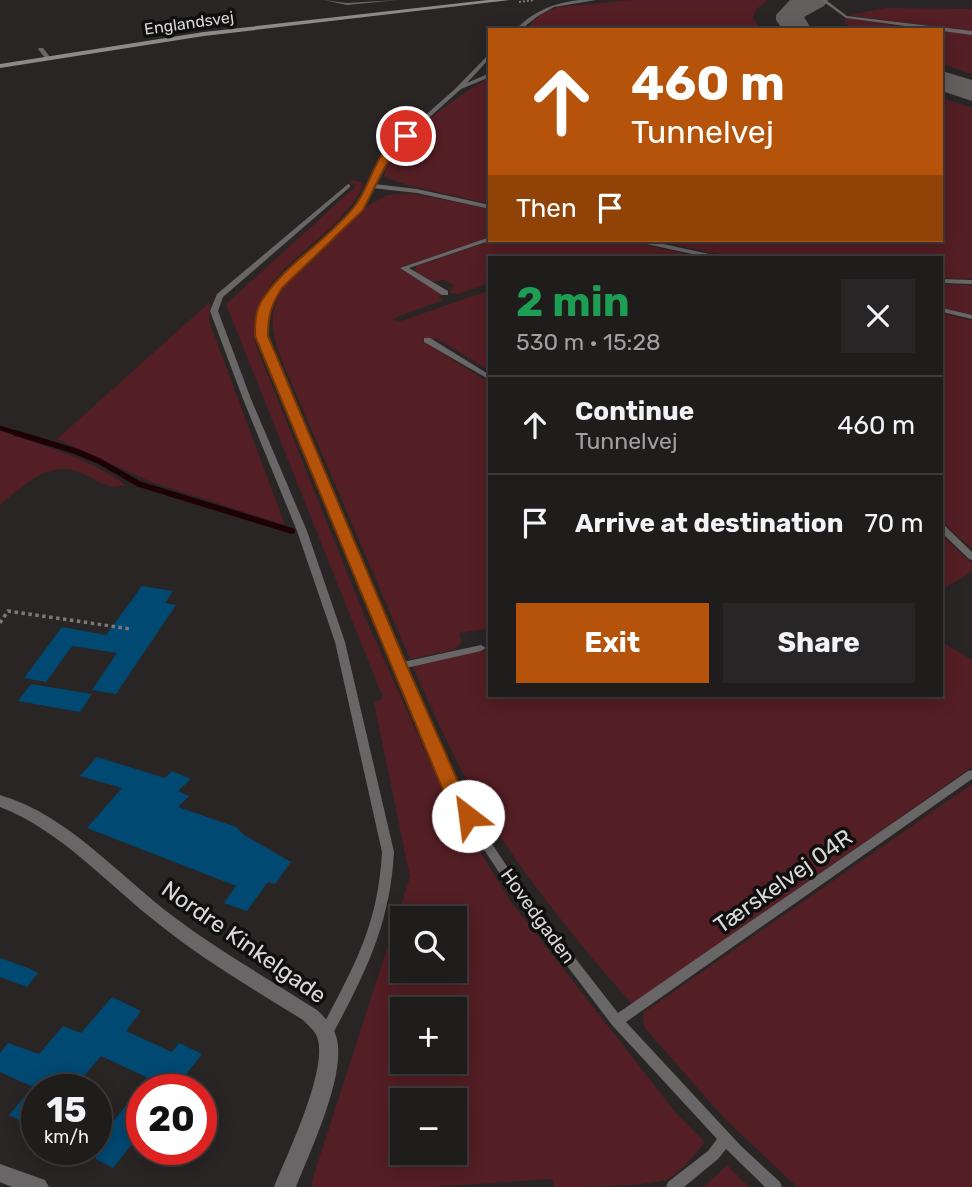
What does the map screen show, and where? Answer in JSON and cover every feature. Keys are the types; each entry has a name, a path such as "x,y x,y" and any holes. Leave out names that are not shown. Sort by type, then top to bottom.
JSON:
{"main road":[{"name":"Englandsvej","path":"93,42 434,0"},
{"name":"Englandsvej","path":"0,66 204,34 507,0"},
{"path":"28,51 54,47"},
{"path":"0,56 9,55"}],"street":[{"name":"Nordre Kinkelgade","path":"0,801 17,805 50,827 170,924 310,1015 326,1033 330,1053 326,1076 285,1187"},
{"path":"0,1173 38,1187"}],"lane":[{"path":"325,0 348,4 396,0"},
{"path":"519,28 548,6 594,0"},
{"path":"823,0 846,17 926,28"},
{"path":"943,30 972,33"},
{"path":"41,49 47,57"},
{"path":"458,89 488,57"},
{"path":"458,89 488,76"},
{"name":"Hovedgaden","path":"458,89 388,151 359,208 278,286 266,303 261,318 262,336 454,795 522,898 617,1021 724,1138 775,1187"},
{"path":"326,1033 352,986 384,904 388,882 388,852 340,642 302,531 214,311 220,296 348,186"},
{"path":"371,186 418,191 488,207"},
{"path":"445,293 403,268 488,240"},
{"path":"646,242 709,256"},
{"path":"943,281 972,282"},
{"path":"943,310 972,317"},
{"path":"427,340 488,377"},
{"path":"943,529 972,556"},
{"path":"399,666 481,648"},
{"name":"Tærskelvej 04R","path":"617,1021 972,774"},
{"path":"673,1187 713,1156 724,1138"}],"path":[{"path":"0,623 8,611 131,629"}],"shaded area":[{"path":"632,0 768,0 756,10 753,18 760,28 526,28 541,14 557,7"},
{"path":"887,8 972,9 972,32 943,28 848,15"},
{"path":"845,18 918,28 851,28 845,23"},
{"path":"943,31 972,34 972,74 943,64"},
{"path":"488,79 488,204 384,177 387,165 410,136 463,94"},
{"path":"943,98 972,108 972,279 943,278 943,256 726,256 660,242 943,242"},
{"path":"352,180 364,183 352,204 278,276 264,295 256,317 255,343 365,617 443,791 509,899 676,1113 705,1142 682,1168 666,1180 581,1187 554,1187 552,1179 432,1187 314,1187 311,1184 390,939 390,983 467,983 467,906 401,906 410,877 374,703 383,698 226,304 357,185 349,183"},
{"path":"409,193 488,209 488,238 399,268 443,295 438,297 443,300 392,319 398,322 488,291 488,370 436,338 422,341 488,382 488,639 485,629 459,633 462,642 454,650 410,659 282,361 273,324 275,307 283,288 369,205 387,195"},
{"path":"488,242 631,242 695,256 488,256 488,284 458,294 450,293 453,285 444,280 433,282 415,272 416,266"},
{"path":"943,284 972,285 972,315 943,308"},
{"path":"210,302 209,321 285,525 151,482 57,439"},
{"path":"943,313 972,321 972,549 943,523"},
{"path":"0,431 81,460 126,485 109,486 73,470 61,469 40,475 0,505"},
{"path":"943,536 972,564 972,571 943,589"},
{"path":"943,643 972,660 972,767 632,1004 558,916 491,823 439,726 412,665 488,649 488,697 943,697"},
{"path":"972,784 972,1187 797,1187 723,1117 644,1027 643,1013"},
{"path":"727,1165 749,1187 704,1187"}],"building":[{"path":"142,586 173,591 165,603 176,605 116,694 92,690 117,653 72,646 46,682 24,678 62,627 106,635"},
{"path":"31,684 92,694 80,712 18,701"},
{"path":"97,757 165,778 172,771 191,779 178,791 189,796 178,807 236,827 244,835 291,862 275,884 268,882 247,911 224,903 236,886 87,828 122,788 80,776"},
{"path":"0,958 38,973 27,987 0,977"},
{"path":"112,997 141,1011 126,1031 172,1052 179,1043 202,1054 186,1074 139,1074 101,1056 86,1074 21,1074 21,1082 0,1072 0,1053 8,1043 39,1054 63,1026 81,1033"},
{"path":"21,1101 21,1121 9,1115"},
{"path":"126,1106 126,1151 113,1168 107,1165 112,1165 112,1123"}],"waterway":[{"path":"0,428 22,435"},
{"path":"16,433 75,451 99,461 139,484 292,531"}],"taxiway":[{"path":"796,28 790,20 790,15 801,5 814,0"},
{"path":"943,81 972,91"}],"route":[{"path":"406,136 388,151 359,208 278,286 266,303 261,318 262,336 454,795 468,816"}]}
